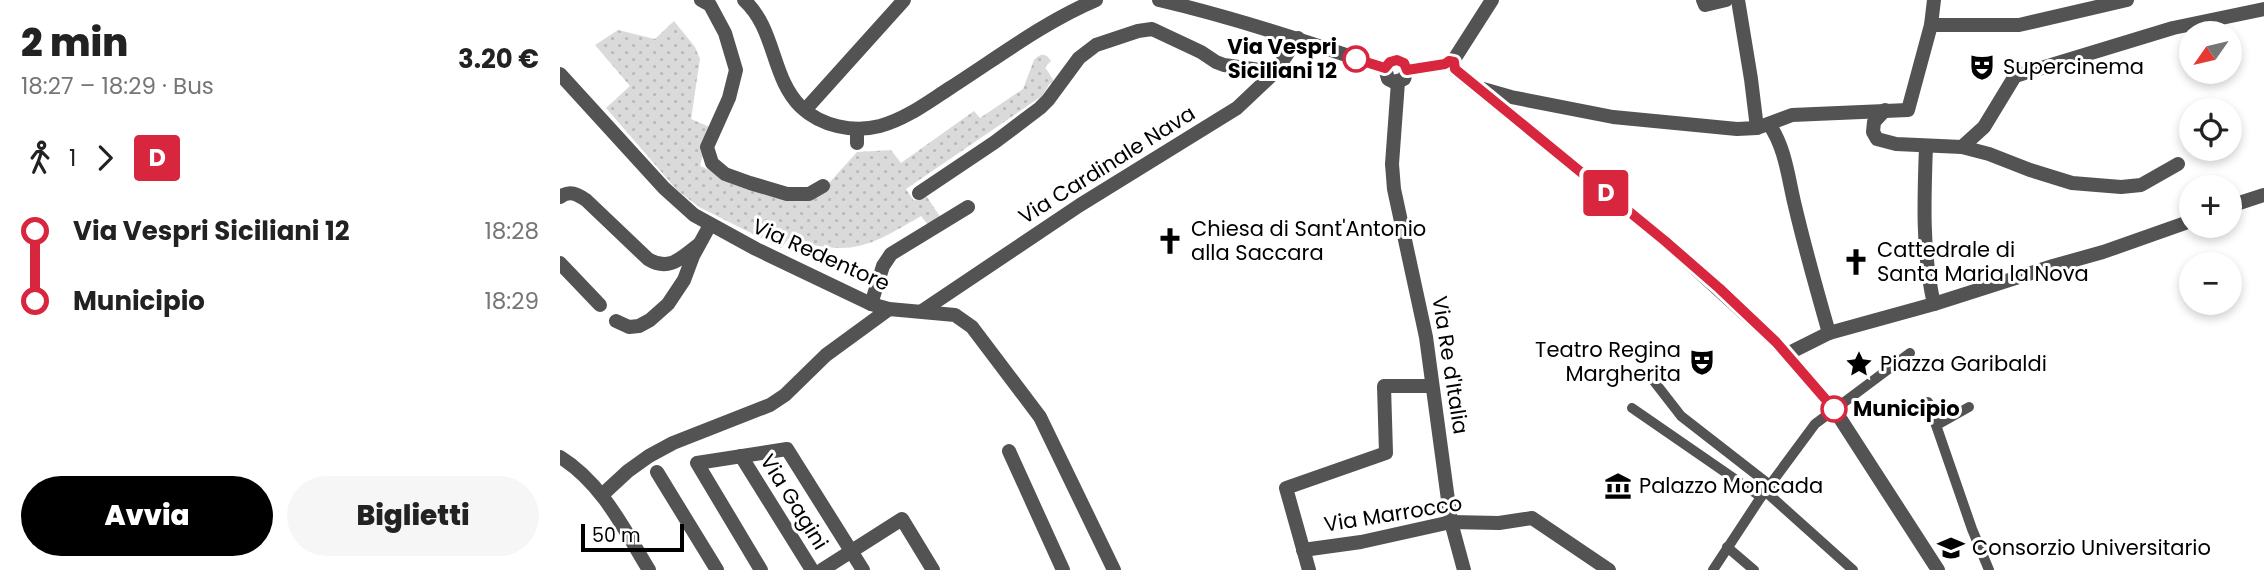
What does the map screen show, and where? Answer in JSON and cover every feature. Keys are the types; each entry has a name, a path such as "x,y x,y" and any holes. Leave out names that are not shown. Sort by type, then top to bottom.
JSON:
{"street":[{"path":"701,0 710,5 725,33 737,69 729,98 707,147 712,163 725,174 787,194 809,194 823,186"},
{"path":"744,0 764,26 785,85 792,96 805,110 822,121 857,136 913,112 1055,21 1096,0"},
{"path":"805,110 904,0"},
{"path":"1159,0 1215,13 1385,68"},
{"path":"1451,65 1492,0"},
{"path":"1703,0 1705,5 1726,0"},
{"path":"1738,0 1763,126 1776,134 1786,160 1829,334"},
{"path":"1475,86 1511,97 1613,117 1737,129 1763,126 1792,115 1908,110 1931,25 1934,0"},
{"path":"1931,25 2019,25 2127,0"},
{"path":"1962,147 1984,127 2015,75 2174,28 2264,9"},
{"path":"919,193 1040,108 1079,58 1096,45 1129,33 1152,29 1216,62 1275,72"},
{"name":"Via Cardinale Nava","path":"922,311 1080,205 1237,108 1275,72 1298,38"},
{"path":"1397,60 1404,63 1406,77 1398,82 1388,79 1385,68 1390,62 1397,60"},
{"path":"1407,70 1451,65 1719,288 1787,354 1834,409 1938,570"},
{"name":"Via Redentore","path":"560,74 664,188 694,215 710,225 872,304 889,309 946,313 972,327 1030,402 1050,435 1114,570"},
{"name":"Via Re d'Italia","path":"1398,82 1392,164 1394,189 1419,299 1451,522 1464,570"},
{"path":"1885,110 1874,122 1873,132 1877,139 1896,144 1962,147 2072,183 2120,187 2141,185 2178,164"},
{"path":"1926,146 1924,229 1934,304"},
{"path":"560,197 576,193 586,200 657,265 665,266 680,259 698,245"},
{"path":"2242,202 2264,195"},
{"path":"872,304 883,265 891,254 968,207"},
{"path":"616,321 629,327 639,326 667,304 684,280 698,245 710,225"},
{"path":"1787,354 1829,334 2103,252 2179,225"},
{"path":"560,263 600,305"},
{"path":"602,495 628,471 673,443 770,405 785,395 826,355 889,309"},
{"path":"1713,570 1815,424 1910,353"},
{"path":"1653,380 1681,416 1715,442 1853,570"},
{"path":"1309,570 1286,488 1386,453 1384,386 1432,386"},
{"path":"1928,402 1989,570"},
{"path":"1937,425 1969,407"},
{"path":"1632,408 1704,456 1766,492"},
{"path":"1704,456 1715,442"},
{"path":"761,570 697,463 787,449 863,570"},
{"path":"1009,451 1063,570"},
{"name":"Via Gagini","path":"741,456 812,570"},
{"path":"560,457 578,468 602,495 649,570"},
{"path":"657,472 718,570"},
{"path":"822,570 902,519 933,570"},
{"name":"Via Marrocco","path":"1303,550 1361,542 1451,522 1499,523 1527,519 1609,570"},
{"path":"1727,547 1751,568"}],"shaded area":[{"path":"674,21 695,47 700,59 691,119 710,127 700,166 780,198 818,192 857,152 891,150 901,163 974,111 980,118 1023,89 1034,60 1041,55 1047,56 1051,61 1045,67 1055,83 1050,83 1042,96 906,189 914,201 925,194 941,218 929,226 921,216 886,236 858,246 828,247 788,239 781,248 699,207 677,190 606,108 630,86 595,45 618,30 655,39"}],"bus line":[{"name":"D","path":"1356,59 1385,68 1390,62 1397,60 1404,63 1407,70 1454,62 1455,69 1719,288 1776,342 1834,409"}],"place":[{"name":"Via Vespri Siciliani 12","path":"1356,59"},
{"name":"Supercinema","path":"1982,67"},
{"name":"Chiesa di Sant'Antonio alla Saccara","path":"1170,241"},
{"name":"Cattedrale di Santa Maria la Nova","path":"1856,262"},
{"name":"Teatro Regina Margherita","path":"1702,362"},
{"name":"Piazza Garibaldi","path":"1859,364"},
{"name":"Municipio","path":"1834,409"},
{"name":"Palazzo Moncada","path":"1618,486"},
{"name":"Consorzio Universitario","path":"1951,548"}]}
